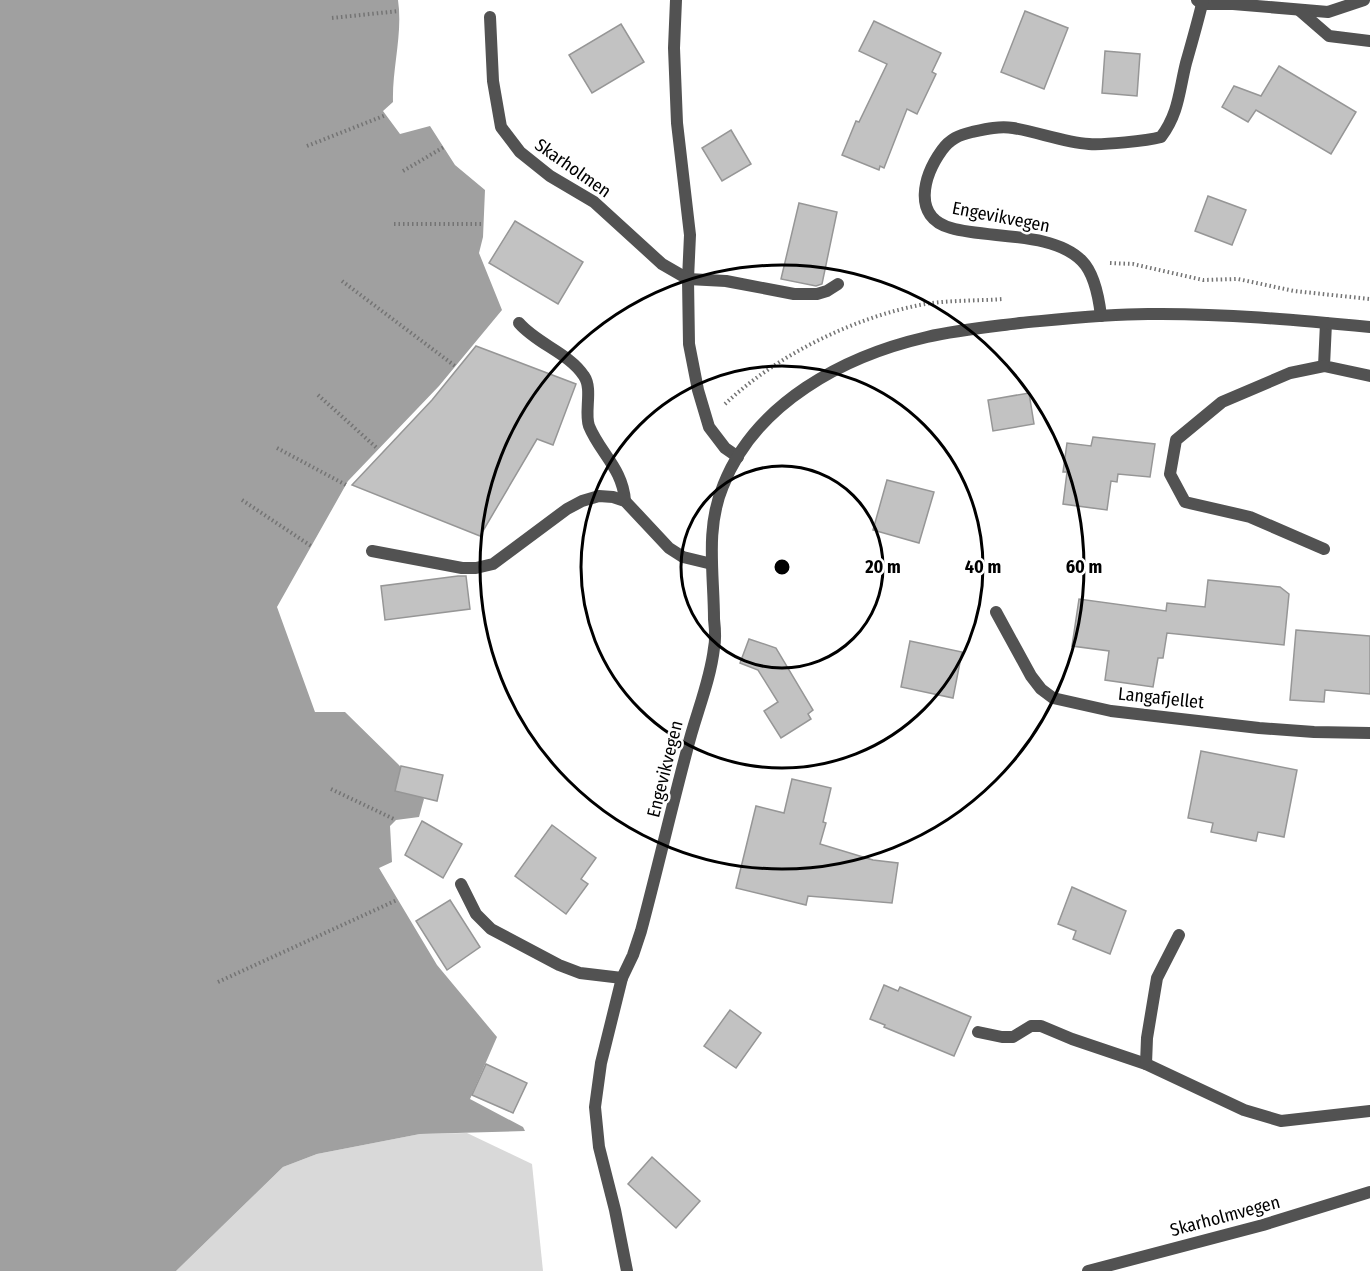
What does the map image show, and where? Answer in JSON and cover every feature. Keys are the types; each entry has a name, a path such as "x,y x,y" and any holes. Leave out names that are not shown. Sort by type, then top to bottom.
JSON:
{"street":[{"path":"676,0 674,48 677,123 690,235 689,344 698,390 709,427 725,448 738,457"},
{"name":"Engevikvegen","path":"1083,261 1064,248 1022,237 951,228 935,220 927,211 924,196 934,160 950,140 962,134 994,128 1012,128 1055,139 1090,144 1161,137 1169,126 1180,98 1200,1 1328,12 1358,1"},
{"path":"1299,10 1329,36 1370,41"},
{"name":"Skarholmen","path":"490,17 493,81 501,127 520,152 549,176 594,202 662,264 688,279"},
{"path":"1083,261 1098,291 1101,316"},
{"path":"688,279 726,281 794,294 817,294 838,284"},
{"name":"Engevikvegen","path":"627,1271 599,1147 596,1107 602,1063 622,978 641,931 715,647 714,582 710,551 715,510 721,489 756,430 808,385 847,364 887,348 971,329 1101,316 1149,314 1370,327"},
{"path":"519,323 529,334 579,370 586,378 589,425 615,466 625,491 625,501"},
{"path":"1324,366 1326,323"},
{"path":"1324,549 1250,517 1185,502 1170,474 1176,440 1222,402 1290,373 1324,366 1370,376"},
{"path":"372,551 462,568 493,564 567,509 599,496 625,501 669,548 682,557 711,564"},
{"name":"Langafjellet","path":"996,612 1031,676 1041,689 1053,698 1111,711 1259,728 1370,733"},
{"path":"461,884 476,914 491,929 559,965 580,973 622,978"},
{"path":"1146,1064 1147,1038 1157,978 1179,935"},
{"path":"978,1032 1013,1037 1031,1026 1041,1026 1146,1064 1244,1110 1281,1121 1370,1112"},
{"name":"Skarholmvegen","path":"1088,1271 1263,1225 1370,1192"}],"path":[{"path":"332,18 399,11"},
{"path":"307,146 386,115"},
{"path":"403,171 444,147"},
{"path":"394,224 484,224"},
{"path":"1083,261 1132,264 1203,280 1238,279 1294,291 1370,299"},
{"path":"342,281 455,366"},
{"path":"318,395 378,450"},
{"path":"277,448 346,485"},
{"path":"242,500 311,546"},
{"path":"331,789 396,820"},
{"path":"218,982 397,900"}],"shaded area":[{"path":"0,0 398,0 399,26 393,102 383,111 400,134 430,126 455,165 485,190 483,237 479,253 502,310 439,386 348,481 277,607 315,712 345,712 399,765 424,799 419,817 396,820 390,826 392,862 379,868 437,965 497,1037 470,1099 523,1127 525,1131 420,1134 317,1154 283,1167 176,1271 0,1271"},
{"path":"467,1133 532,1164 543,1271 176,1271 283,1167 317,1154 420,1134"}],"building":[{"path":"1025,11 1068,28 1044,89 1001,72"},
{"path":"874,21 941,53 932,72 936,74 917,114 907,109 884,168 880,166 879,170 842,155 856,121 859,122 887,64 859,51"},
{"path":"621,24 644,62 592,93 569,55"},
{"path":"1105,51 1140,54 1137,96 1102,93"},
{"path":"1279,66 1356,112 1331,154 1256,110 1248,122 1222,107 1234,86 1261,96"},
{"path":"731,130 751,164 722,181 702,148"},
{"path":"1208,196 1246,210 1232,245 1195,231"},
{"path":"799,203 837,212 822,284 816,286 781,279"},
{"path":"515,221 583,262 558,304 489,263"},
{"path":"476,346 576,384 553,445 537,439 480,536 352,485 432,400"},
{"path":"1029,393 1034,424 993,431 988,400"},
{"path":"1093,437 1155,444 1150,477 1118,474 1117,482 1111,481 1107,510 1063,504 1067,472 1063,472 1067,443 1091,446"},
{"path":"887,480 934,492 919,543 873,530"},
{"path":"466,576 470,609 385,620 381,586"},
{"path":"1208,580 1280,587 1289,594 1284,645 1167,633 1163,658 1158,658 1153,687 1105,680 1109,651 1072,646 1079,599 1166,611 1167,603 1205,607"},
{"path":"1296,630 1370,636 1370,694 1325,690 1324,702 1290,700"},
{"path":"749,639 776,648 813,710 808,714 811,719 781,738 764,711 778,702 758,670 740,663"},
{"path":"910,641 962,652 953,698 901,687"},
{"path":"1201,751 1297,770 1284,837 1258,832 1256,841 1211,832 1213,823 1188,818"},
{"path":"401,766 443,775 437,801 395,791"},
{"path":"792,779 831,788 823,822 826,823 820,844 873,860 898,863 892,903 808,896 806,905 736,888 756,806 784,813"},
{"path":"422,821 462,844 443,878 405,855"},
{"path":"552,825 596,858 581,879 588,884 566,914 515,876"},
{"path":"1072,887 1126,911 1110,954 1073,939 1076,931 1058,924"},
{"path":"450,900 480,947 447,970 416,921"},
{"path":"884,985 898,991 900,987 971,1017 954,1056 870,1019"},
{"path":"730,1010 761,1033 736,1068 704,1046"},
{"path":"486,1064 527,1083 513,1113 472,1095"},
{"path":"652,1157 700,1201 676,1228 628,1184"}]}
